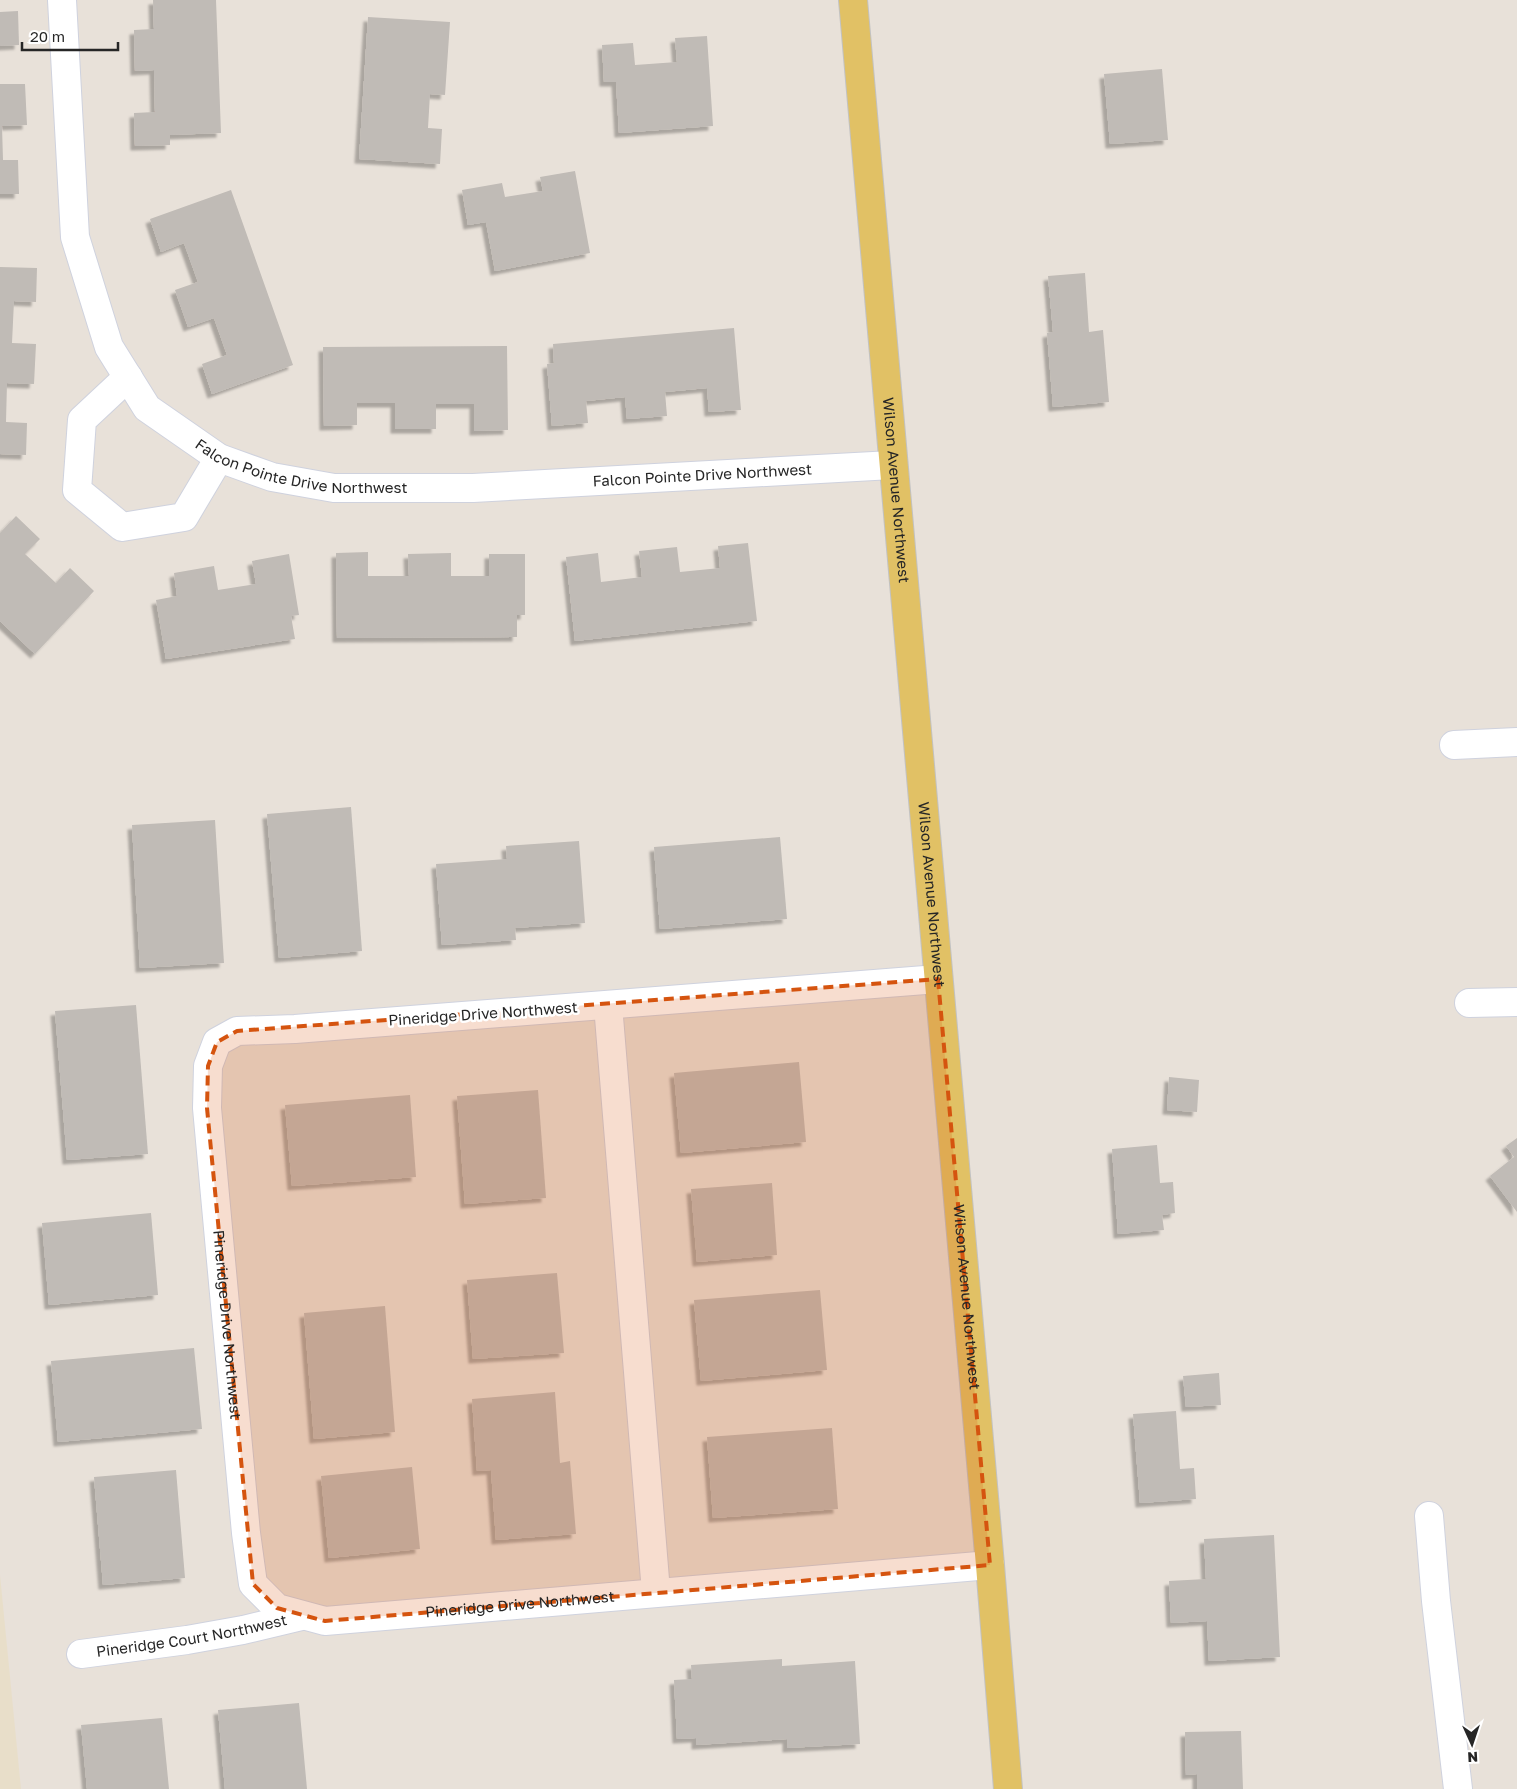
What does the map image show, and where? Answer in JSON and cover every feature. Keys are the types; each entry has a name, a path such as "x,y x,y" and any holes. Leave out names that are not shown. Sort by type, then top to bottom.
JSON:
{"main road":[{"name":"Wilson Avenue Northwest","path":"853,0 1008,1789"}],"street":[{"name":"Falcon Pointe Drive Northwest","path":"62,0 75,237 109,347 147,408 219,458 272,477 334,488 473,488 892,465"},
{"path":"128,377 82,420 77,490 122,527 184,517 219,458"},
{"path":"1454,745 1517,742"},
{"name":"Pineridge Drive Northwest","path":"938,979 608,1005 237,1031 217,1042 208,1066 207,1108 246,1533 253,1584 277,1608 325,1621 990,1565"},
{"path":"1469,1003 1517,1002"},
{"path":"608,1005 656,1592"},
{"path":"1429,1516 1436,1601 1458,1789"},
{"name":"Pineridge Court Northwest","path":"81,1654 215,1636 303,1616"}],"highlighted area":[{"path":"938,979 990,1565 325,1621 277,1608 253,1584 207,1108 208,1066 217,1042 237,1031"}],"shaded area":[{"path":"0,1575 21,1789 0,1789"}],"building":[{"path":"153,0 216,0 221,133 170,135 170,145 135,146 134,113 155,112 154,70 135,71 134,30 154,29"},
{"path":"18,11 19,45 0,46 0,12"},
{"path":"368,17 450,22 445,95 430,94 428,128 442,129 440,164 359,159"},
{"path":"707,36 713,126 619,133 616,82 604,82 602,45 633,43 635,65 677,62 675,38"},
{"path":"1162,69 1168,140 1110,144 1104,74"},
{"path":"0,84 25,84 27,125 2,126 3,160 18,160 19,194 0,194"},
{"path":"575,171 590,253 495,271 486,222 468,225 462,190 502,183 505,197 543,191 540,177"},
{"path":"231,190 293,365 212,394 202,364 227,355 214,318 188,327 175,290 198,282 184,243 161,252 150,219"},
{"path":"0,267 37,268 36,302 14,301 12,343 36,344 34,384 7,383 6,422 27,423 26,455 0,454"},
{"path":"1085,273 1089,332 1103,330 1109,402 1053,407 1047,333 1053,332 1048,276"},
{"path":"734,328 741,410 709,412 707,388 665,392 667,416 627,419 625,397 586,401 588,423 552,426 547,364 554,363 553,344"},
{"path":"507,346 508,430 474,431 474,404 436,404 436,429 395,429 395,403 357,403 357,425 324,426 323,347"},
{"path":"16,516 40,539 25,554 56,583 70,568 94,591 35,654 0,621 0,533"},
{"path":"748,543 757,621 575,641 566,557 598,553 601,582 642,577 639,551 677,547 680,572 720,568 718,546"},
{"path":"368,552 368,576 409,576 408,554 451,553 451,576 489,576 489,554 525,554 525,615 517,615 517,637 337,638 336,553"},
{"path":"289,554 299,615 291,616 295,639 166,659 156,600 177,596 174,573 214,566 218,590 256,584 252,561"},
{"path":"351,807 362,951 279,958 267,814"},
{"path":"215,820 224,963 140,968 132,825"},
{"path":"780,837 787,919 660,929 654,847"},
{"path":"579,841 585,923 515,928 516,940 442,945 436,864 507,859 506,846"},
{"path":"136,1005 148,1154 67,1160 55,1011"},
{"path":"799,1062 806,1142 681,1153 674,1073"},
{"path":"1169,1077 1199,1080 1197,1112 1167,1110"},
{"path":"538,1090 546,1198 465,1204 457,1096"},
{"path":"410,1095 416,1177 292,1186 285,1105"},
{"path":"1517,1138 1517,1212 1490,1176 1514,1157 1506,1146"},
{"path":"1157,1145 1160,1183 1173,1182 1175,1213 1162,1215 1164,1230 1118,1234 1112,1149"},
{"path":"772,1183 777,1255 697,1262 691,1189"},
{"path":"151,1213 158,1295 49,1305 42,1223"},
{"path":"557,1273 564,1353 473,1359 467,1280"},
{"path":"820,1290 827,1370 701,1381 694,1300"},
{"path":"385,1306 395,1432 314,1439 304,1313"},
{"path":"194,1348 202,1429 58,1442 51,1361"},
{"path":"1219,1373 1221,1405 1186,1407 1183,1376"},
{"path":"555,1392 560,1463 570,1461 576,1534 496,1540 491,1470 477,1471 472,1399"},
{"path":"1176,1411 1180,1469 1194,1468 1196,1499 1140,1503 1133,1414"},
{"path":"832,1428 838,1509 713,1518 707,1437"},
{"path":"412,1467 420,1549 329,1558 321,1476"},
{"path":"176,1470 185,1578 103,1585 94,1477"},
{"path":"1274,1535 1280,1657 1209,1661 1207,1621 1171,1623 1169,1581 1206,1579 1204,1539"},
{"path":"782,1659 782,1666 855,1661 860,1744 787,1748 787,1739 696,1745 696,1738 677,1739 674,1680 692,1679 691,1665"},
{"path":"299,1703 307,1789 225,1789 218,1710"},
{"path":"162,1718 169,1789 87,1789 81,1725"},
{"path":"1241,1731 1243,1789 1197,1789 1197,1774 1186,1775 1185,1732"}]}
